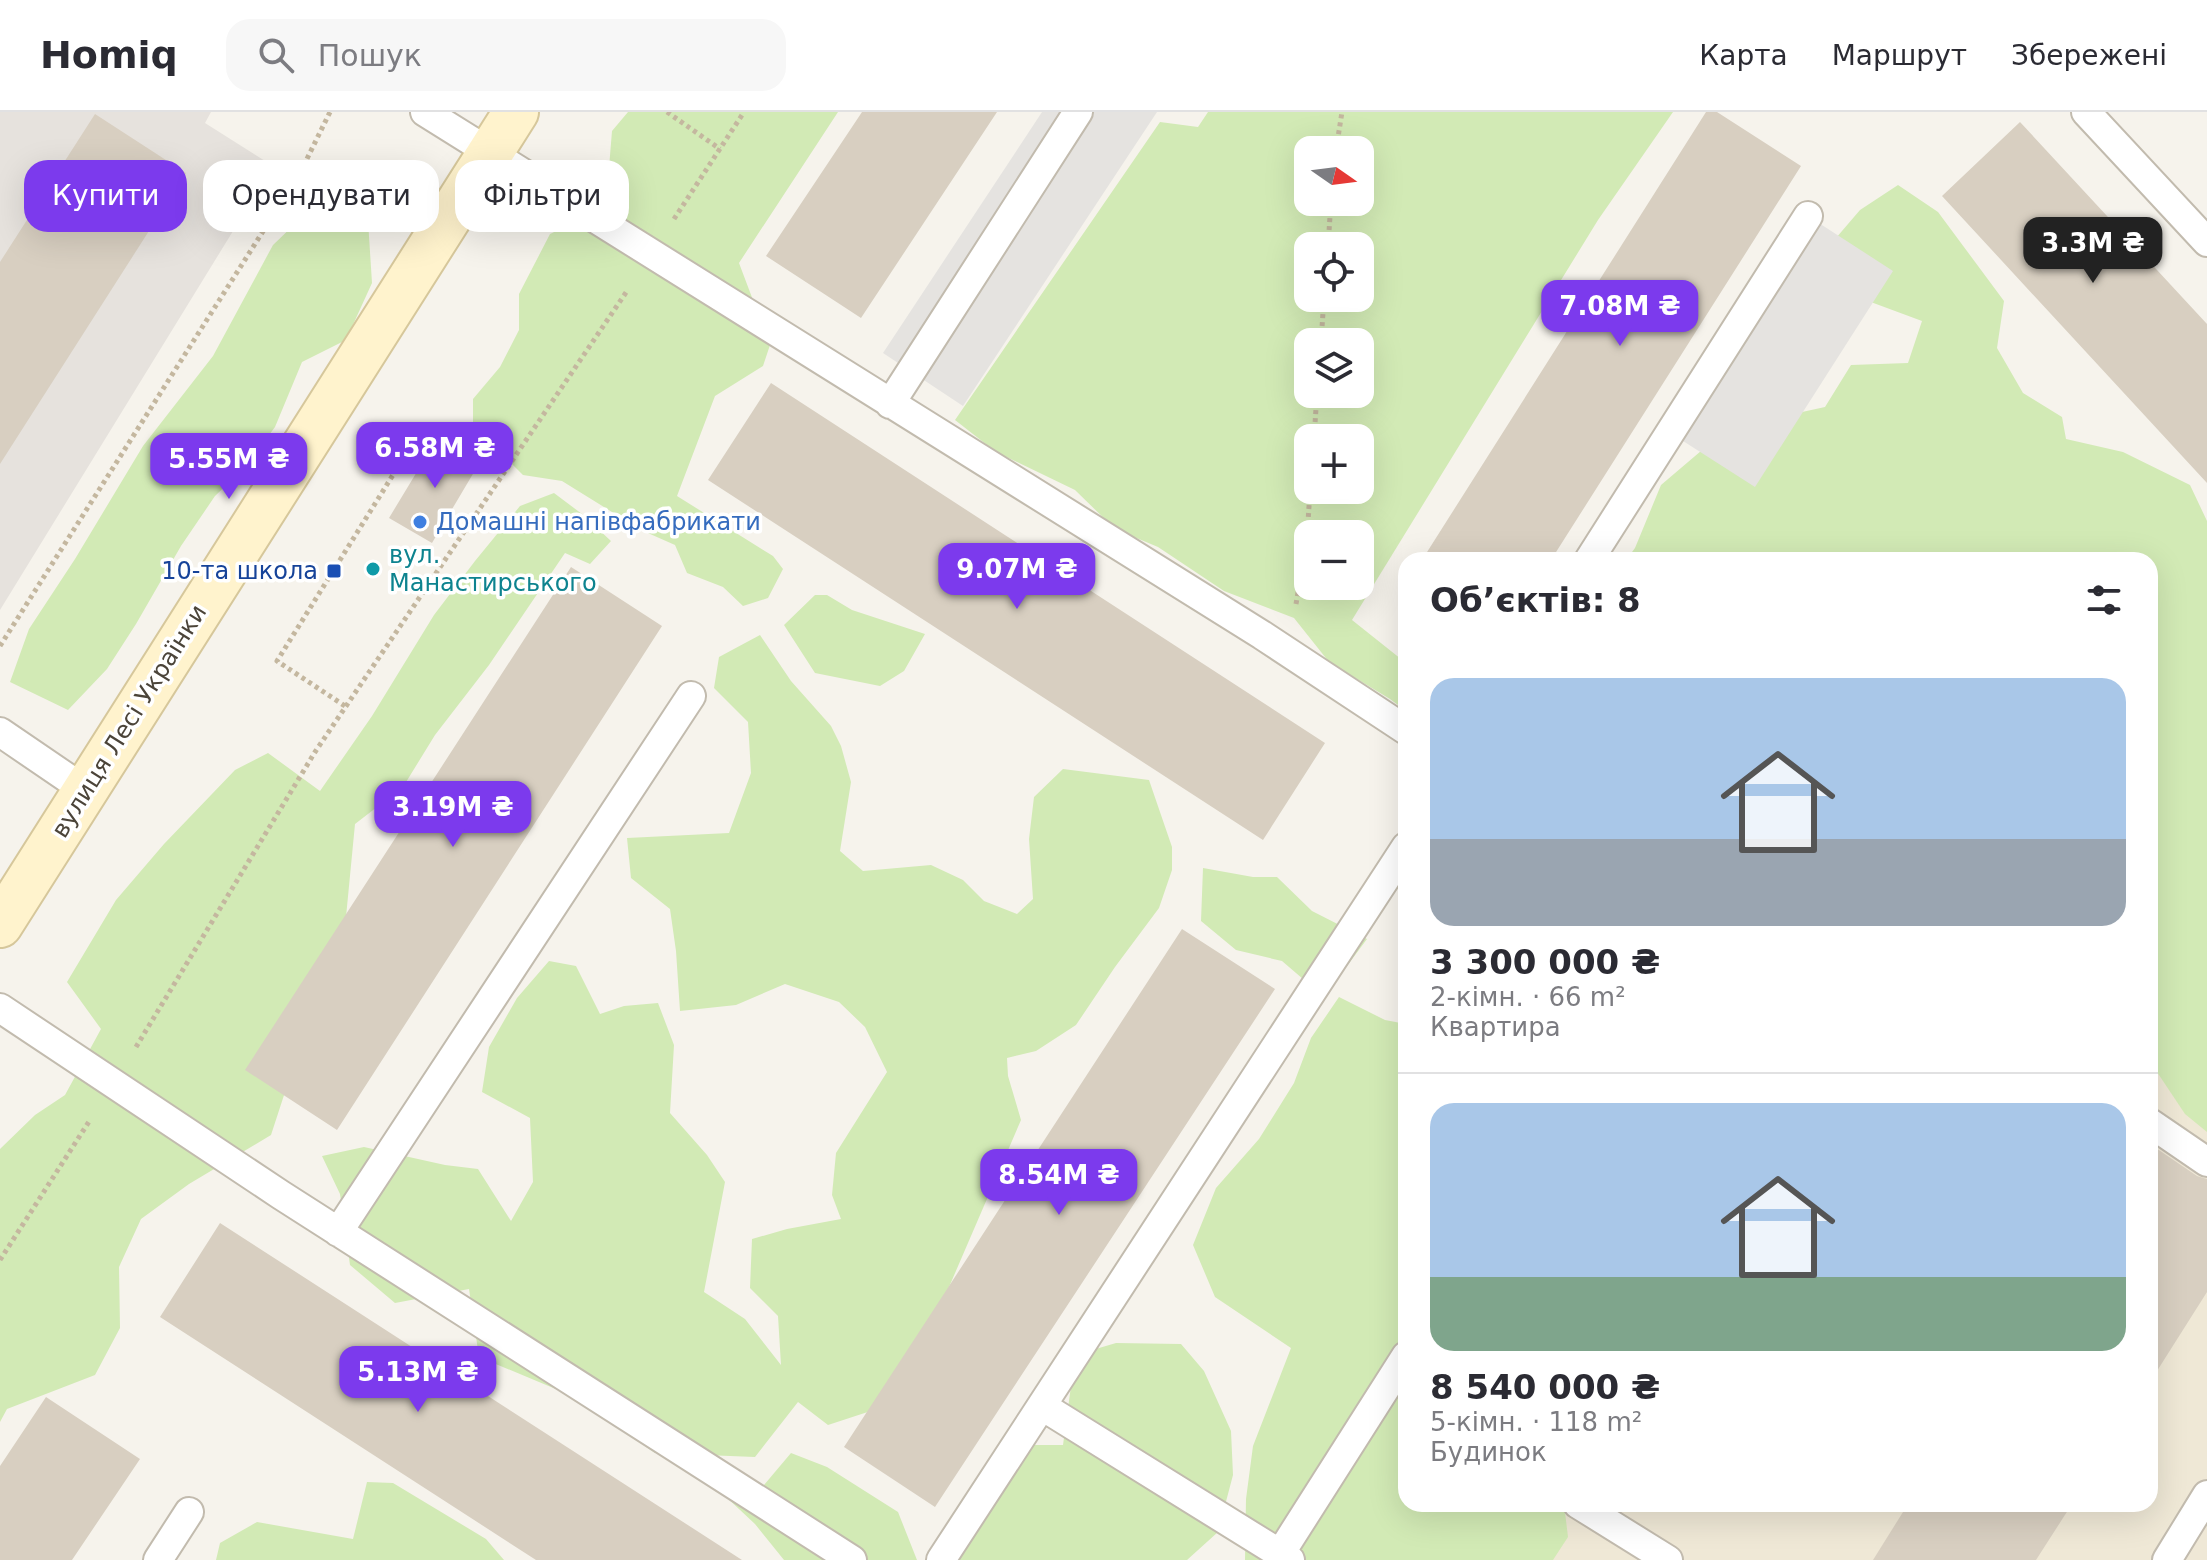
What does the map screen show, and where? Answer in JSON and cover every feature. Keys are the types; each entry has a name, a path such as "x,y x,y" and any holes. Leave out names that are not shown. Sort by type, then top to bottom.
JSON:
{"main road":[{"name":"вулиця Лесі Українки","path":"0,925 516,112"}],"lane":[{"path":"425,112 1288,652 1398,725"},
{"path":"890,404 1078,112"},
{"path":"2086,112 2207,242"},
{"path":"1594,552 1808,216"},
{"path":"338,1232 691,696"},
{"path":"0,732 85,790"},
{"path":"941,1560 1398,859"},
{"path":"0,1008 338,1232 852,1560"},
{"path":"2158,1128 2207,1162"},
{"path":"1042,1406 1285,1557 1397,1391"},
{"path":"2167,1560 2207,1495"},
{"path":"158,1560 189,1512"},
{"path":"1591,1512 1668,1560"}],"path":[{"path":"0,646 300,173 330,112"},
{"path":"667,112 720,149"},
{"path":"0,1260 114,1083 315,752 744,112"},
{"path":"1338,136 1342,112"},
{"path":"346,707 277,661 411,446"},
{"path":"1288,652 1307,539 1309,504"}],"shaded area":[{"path":"0,112 211,112 205,123 264,160 203,160 203,232 232,232 0,610"},
{"path":"1042,112 1157,112 963,406 883,353"},
{"path":"1808,216 1893,271 1755,487 1669,432"},
{"path":"2158,656 2207,705 2207,1560 1367,1560 1400,1512 2158,1512"}],"green space":[{"path":"628,112 838,112 739,263 770,345 763,366 715,396 677,496 773,556 783,569 768,598 743,606 723,587 687,573 675,545 641,530 562,481 523,475 473,425 473,399 500,367 519,330 519,294 550,234 629,232 629,160 610,160 612,131"},
{"path":"1208,112 1673,112 1598,220 1374,584 1374,520 1294,520 1294,600 1364,600 1352,620 1398,657 1398,705 1329,662 1294,618 1224,591 1158,547 1115,529 1075,490 996,452 955,420 1160,122 1198,127"},
{"path":"1898,185 1938,212 2004,301 1997,348 2023,393 2062,417 2066,439 2123,452 2190,485 2207,521 2207,1132 2185,1114 2158,1074 2158,552 1632,552 1661,485 1728,428 1825,407 1851,365 1908,363 1922,321 1833,288 1812,266 1860,210"},
{"path":"286,232 369,232 372,283 346,340 302,362 275,427 245,467 215,496 107,669 68,710 10,682 29,629 143,446 213,356 273,245"},
{"path":"554,493 611,541 590,564 565,553 489,665 435,735 403,787 355,824 343,948 302,1040 271,1135 189,1184 141,1219 119,1267 120,1328 95,1375 7,1409 0,1422 0,1149 35,1115 65,1095 101,1029 67,982 116,900 164,844 235,770 268,753 320,791 372,716 434,615 475,561 520,506"},
{"path":"815,595 827,595 852,610 925,634 904,671 880,686 815,673 784,625"},
{"path":"760,635 791,681 831,726 841,746 851,782 840,851 863,871 931,865 963,880 984,901 1017,914 1033,899 1029,839 1034,797 1063,769 1149,780 1172,847 1172,870 1159,908 1076,1025 1036,1051 1007,1058 1008,1076 1021,1120 921,1352 886,1406 828,1425 798,1402 755,1457 655,1453 570,1395 479,1357 469,1289 395,1303 350,1265 340,1194 322,1156 364,1147 478,1169 511,1221 533,1182 530,1118 482,1092 489,1047 517,998 549,961 576,966 600,1014 624,1006 658,1003 674,1045 670,1113 707,1155 725,1182 704,1292 745,1319 781,1365 778,1316 750,1288 752,1239 841,1219 832,1195 836,1153 887,1072 865,1027 839,1002 785,984 736,1005 680,1011 670,909 631,878 627,838 729,833 751,773 748,722 714,688 719,657"},
{"path":"1203,868 1253,877 1277,877 1312,911 1367,939 1324,997 1282,961 1236,950 1201,921"},
{"path":"1339,997 1385,1020 1398,1022 1398,1512 1565,1512 1568,1537 1553,1560 1245,1560 1246,1499 1253,1446 1291,1348 1215,1297 1193,1245 1216,1188 1259,1139 1294,1083 1311,1038"},
{"path":"1116,1343 1181,1344 1204,1371 1231,1431 1233,1475 1218,1532 1187,1560 956,1560 1016,1445 1063,1445 1072,1356"},
{"path":"791,1453 827,1467 898,1512 917,1560 784,1560 755,1524 724,1495 764,1485"},
{"path":"367,1482 393,1483 486,1539 504,1560 216,1560 220,1543 257,1522 353,1539"}],"building":[{"path":"862,112 997,112 861,318 766,256"},
{"path":"1706,112 1717,112 1801,166 1556,552 1427,552"},
{"path":"95,114 166,160 65,160"},
{"path":"2020,122 2207,324 2207,483 1942,196"},
{"path":"24,225 24,232 148,232 0,464 0,262"},
{"path":"771,383 1325,743 1263,840 708,480"},
{"path":"438,437 480,462 432,543 389,518"},
{"path":"571,567 662,626 337,1130 245,1070"},
{"path":"1182,929 1275,989 935,1507 844,1447"},
{"path":"2158,1149 2197,1176 2207,1179 2207,1292 2158,1369"},
{"path":"220,1223 742,1560 536,1560 160,1317"},
{"path":"46,1397 140,1459 72,1560 0,1560 0,1466"},
{"path":"1903,1512 2067,1512 2036,1560 1873,1560"}],"place":[{"name":"Домашні напівфабрикати","path":"420,522"},
{"name":"вул. Манастирського","path":"373,569"},
{"name":"10-та школа","path":"334,571"}]}
